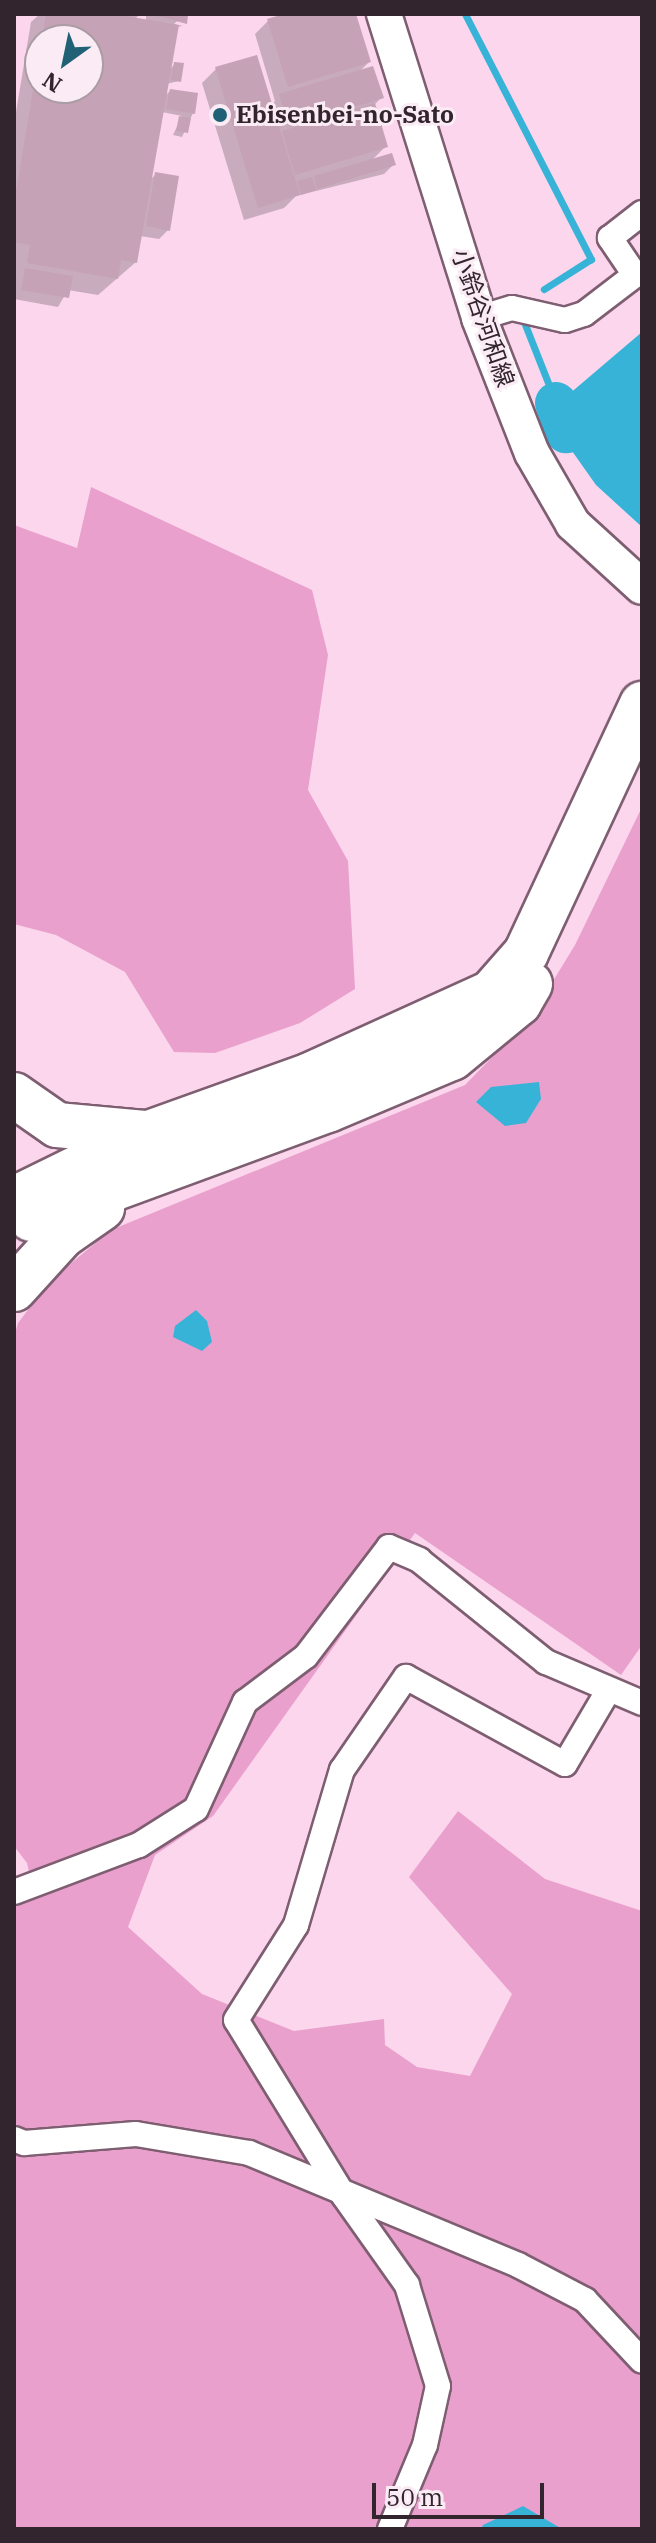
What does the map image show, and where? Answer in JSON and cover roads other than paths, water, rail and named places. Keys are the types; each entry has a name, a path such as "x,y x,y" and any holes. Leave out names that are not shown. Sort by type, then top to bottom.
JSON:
{"highway":[{"path":"14,1199 149,1133 310,1075 491,993 526,953 642,704"},
{"path":"14,1226 152,1177 452,1058 519,1003 557,937 642,756"},
{"path":"14,1095 57,1125 100,1133 149,1133"},
{"path":"14,1289 62,1236 152,1177"}],"main road":[{"name":"小鈴谷河和線","path":"384,14 479,318 532,453 573,524 642,587"}],"street":[{"path":"479,318 512,308 565,320 584,314 635,275 610,238 642,213"},
{"path":"14,1892 139,1845 196,1809 245,1702 306,1656 389,1547 419,1560 546,1662 642,1703"},
{"path":"390,2529 425,2445 438,2386 407,2285 344,2196 236,2020 296,1925 342,1770 406,1677 565,1764 608,1691"},
{"path":"14,2139 24,2143 136,2134 249,2153 344,2196 518,2265 585,2300 642,2361"}],"water":[{"path":"642,332 642,527 596,485 560,434 573,429 568,395"},
{"path":"539,1082 541,1099 526,1123 505,1126 476,1102 491,1087"},
{"path":"196,1310 207,1321 212,1342 202,1351 173,1337 175,1326"},
{"path":"523,2506 562,2529 481,2529 483,2525"}],"waterway":[{"path":"465,14 591,259 544,289"},
{"path":"524,322 556,403"},
{"path":"556,403 566,432"}],"place":[{"name":"Ebisenbei-no-Sato","path":"220,115"}]}
